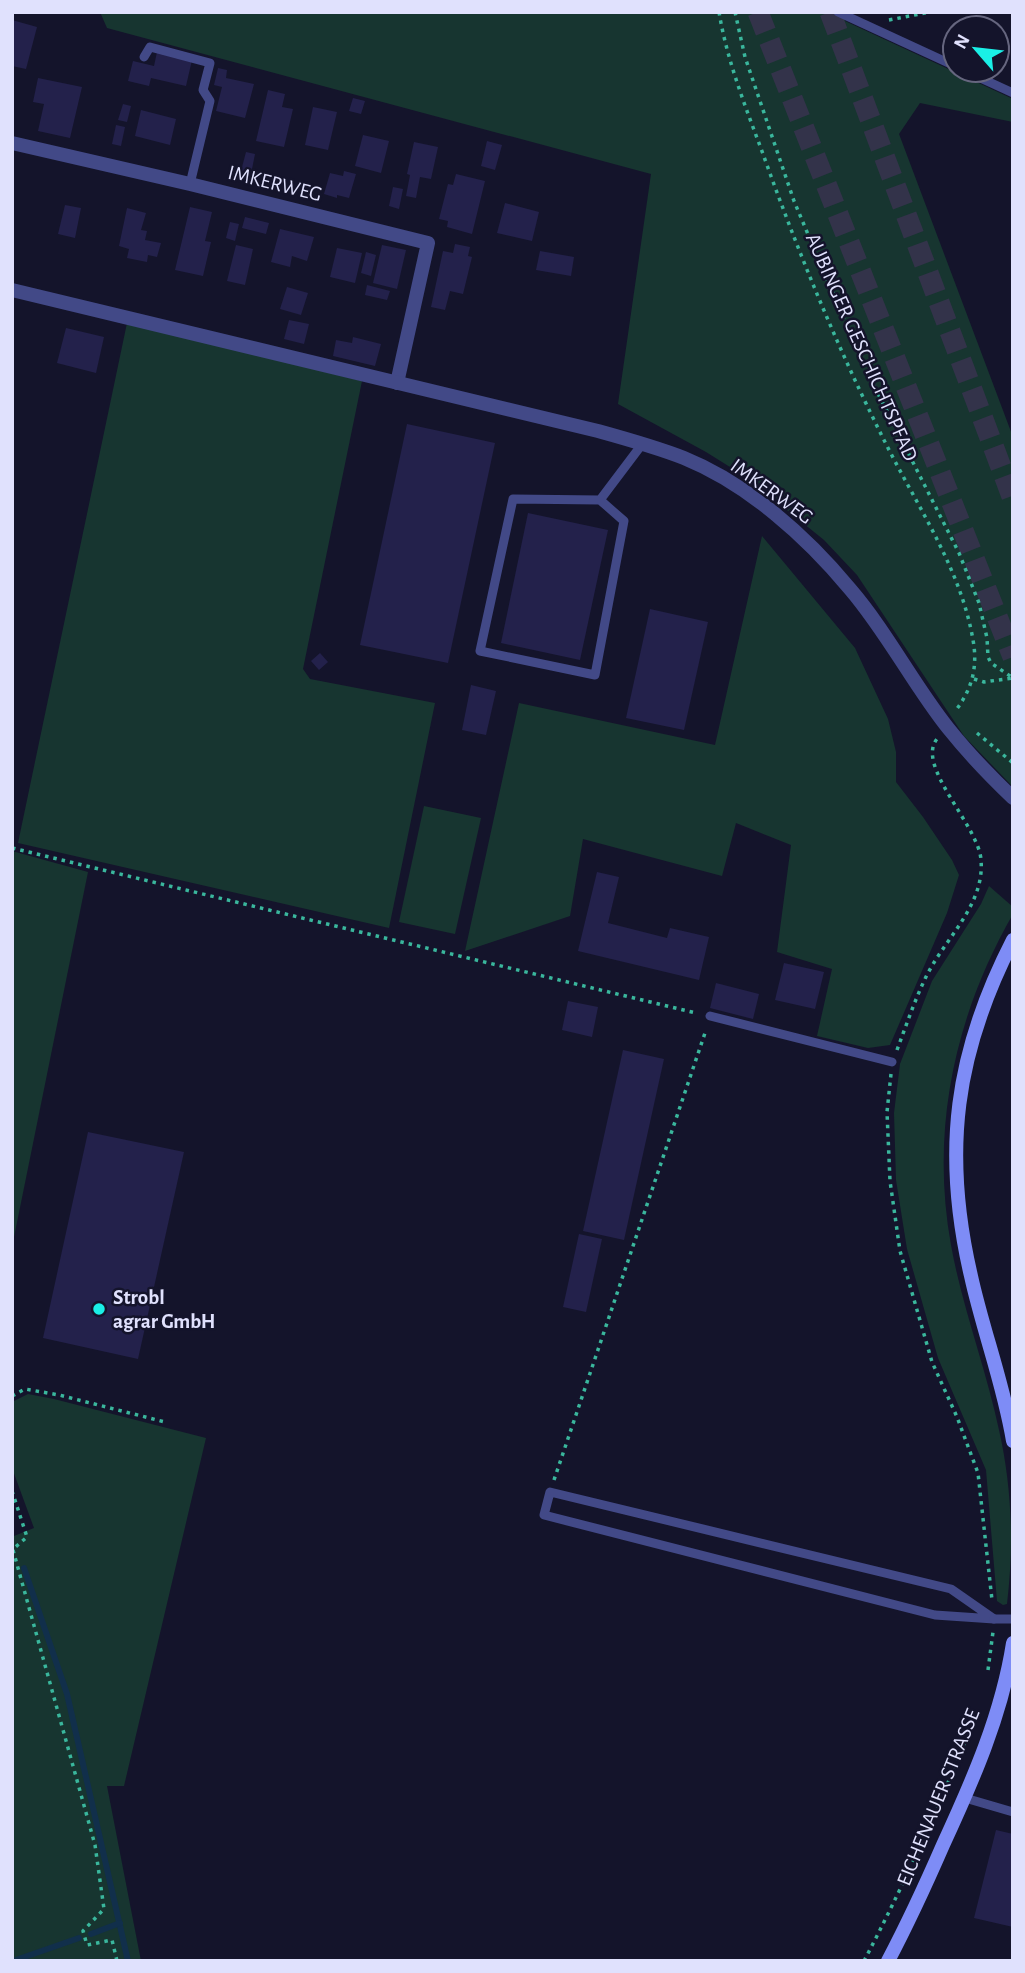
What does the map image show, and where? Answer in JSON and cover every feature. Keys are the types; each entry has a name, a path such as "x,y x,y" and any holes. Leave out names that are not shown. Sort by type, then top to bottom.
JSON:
{"street":[{"name":"IMKERWEG","path":"12,143 428,243 397,383"},
{"name":"IMKERWEG","path":"12,290 643,443 687,459 733,484 773,513 811,546 851,590 947,727 1013,798"},
{"path":"1013,940 990,986 972,1035 960,1085 956,1138 957,1205 970,1275 1013,1441"},
{"name":"EICHENAUER STRASSE","path":"888,1961 965,1798 992,1730 1013,1643"}],"lane":[{"path":"838,12 941,60"},
{"path":"144,57 150,47 210,62 203,90 210,101 190,184"},
{"path":"994,84 1013,93"},
{"path":"600,500 643,443"},
{"path":"513,499 600,500 624,521 595,675 480,651 513,499"},
{"path":"710,1016 892,1062"},
{"path":"994,1619 951,1589 550,1492 544,1515 935,1615 994,1619 1013,1619"},
{"path":"965,1798 1013,1812"}],"path":[{"name":"AUBINGER GESCHICHTSPFAD","path":"721,12 721,22 732,63 776,192 838,342 886,443 948,562 974,642 974,679 947,727 932,745 931,755 936,773 973,831 982,857 981,880 974,900 925,978 892,1062"},
{"path":"735,12 744,57 794,201 860,360 959,553 979,603 987,638 988,657 991,663 1013,678 984,682 974,679"},
{"path":"883,33 890,19 930,12"},
{"path":"975,732 1013,763"},
{"path":"12,848 710,1016 550,1492"},
{"path":"892,1062 887,1112 890,1167 900,1251 932,1362 978,1473 994,1619 988,1671"},
{"path":"12,1396 25,1389 165,1422"},
{"path":"12,1491 27,1537 12,1550 95,1845 104,1909 83,1931 87,1945 112,1940 117,1961"},
{"path":"864,1961 904,1882 978,1709"}],"green space":[{"path":"100,12 845,12 845,21 941,66 941,84 981,84 1013,99 1013,122 920,103 899,134 1013,437 1013,787 964,736 857,575 824,540 746,477 618,404 651,174 107,28"},
{"path":"127,323 362,381 303,669 310,679 435,703 389,928 18,843"},
{"path":"762,536 855,648 888,719 896,752 896,782 923,817 959,875 947,913 890,1045 868,1048 817,1036 832,969 777,952 791,845 736,823 722,876 583,839 570,916 465,951 519,703 715,745"},
{"path":"424,806 481,818 455,934 399,922"},
{"path":"12,851 88,872 12,1247"},
{"path":"989,886 1013,907 1013,914 993,952 962,1033 946,1116 944,1159 945,1202 951,1245 961,1291 994,1407 1007,1473 1011,1560 1007,1604 1003,1605 997,1601 986,1470 938,1358 907,1249 896,1180 894,1113 900,1064 932,981 981,904"},
{"path":"28,1394 206,1438 124,1786 107,1786 141,1961 12,1961 12,1533 14,1536 34,1528 12,1468 12,1402"}],"building":[{"path":"12,20 37,27 26,69 12,66"},
{"path":"157,52 192,60 186,86 151,78 149,86 128,81 133,61 154,66"},
{"path":"218,68 227,70 226,78 254,84 245,118 216,111 222,87 214,85"},
{"path":"38,78 82,87 70,138 38,131 44,104 33,102"},
{"path":"268,90 285,94 282,107 293,109 284,147 256,141"},
{"path":"353,98 365,101 361,114 349,111"},
{"path":"123,104 131,106 127,122 118,120"},
{"path":"313,107 337,112 328,150 305,145"},
{"path":"141,110 176,119 170,145 135,136"},
{"path":"116,125 125,127 121,146 112,144"},
{"path":"363,135 389,141 381,173 355,166"},
{"path":"487,141 502,145 495,170 481,166"},
{"path":"414,142 438,147 431,179 420,177 416,198 406,196 410,175 407,174"},
{"path":"246,152 255,154 251,174 241,171"},
{"path":"344,171 356,174 349,198 324,194 330,173 343,176"},
{"path":"456,174 485,181 472,234 447,227 448,221 439,219 448,184 453,185"},
{"path":"393,187 403,189 399,209 389,206"},
{"path":"505,203 539,212 532,241 497,233"},
{"path":"65,205 81,208 75,238 58,234"},
{"path":"190,207 212,212 205,241 211,242 203,276 175,270"},
{"path":"127,208 146,213 141,230 147,231 145,240 161,243 157,257 148,255 147,262 127,258 129,249 119,246"},
{"path":"245,217 269,223 266,234 242,228"},
{"path":"230,222 239,224 235,241 226,238"},
{"path":"280,229 314,237 307,261 292,256 290,267 271,262"},
{"path":"455,244 470,247 468,256 472,257 463,294 450,291 445,310 431,307 443,251 453,253"},
{"path":"236,245 253,249 245,285 227,281"},
{"path":"382,245 406,250 397,289 373,283"},
{"path":"337,248 362,253 355,283 330,277"},
{"path":"540,251 574,257 571,276 536,270"},
{"path":"366,252 376,255 371,276 361,273"},
{"path":"367,285 390,291 387,300 365,295"},
{"path":"287,287 308,293 301,315 280,309"},
{"path":"289,320 309,324 304,344 284,339"},
{"path":"66,328 104,337 96,373 57,363"},
{"path":"353,337 381,344 375,366 333,356 336,340 352,343"},
{"path":"407,424 495,443 448,663 360,645"},
{"path":"528,513 608,530 580,660 501,643"},
{"path":"650,609 708,622 684,730 626,718"},
{"path":"320,653 328,662 319,670 311,661"},
{"path":"471,685 496,691 486,735 462,730"},
{"path":"597,872 619,877 608,923 667,938 670,928 709,937 699,980 578,951"},
{"path":"784,963 824,972 815,1009 775,1000"},
{"path":"716,983 759,994 753,1019 710,1008"},
{"path":"568,1001 598,1007 592,1037 562,1030"},
{"path":"623,1050 664,1059 624,1240 583,1231"},
{"path":"88,1132 184,1152 138,1359 43,1338"},
{"path":"579,1234 602,1239 586,1312 563,1307"},
{"path":"996,1830 1013,1834 1013,1927 974,1918"}],"waterway":[{"path":"24,1568 67,1694 128,1961"},
{"path":"91,1934 120,1923"},
{"path":"13,1961 79,1938"}],"tunnel":[{"path":"758,12 1013,657"},
{"path":"830,12 1013,499"}],"place":[{"name":"Strobl agrar GmbH","path":"99,1309"}]}
